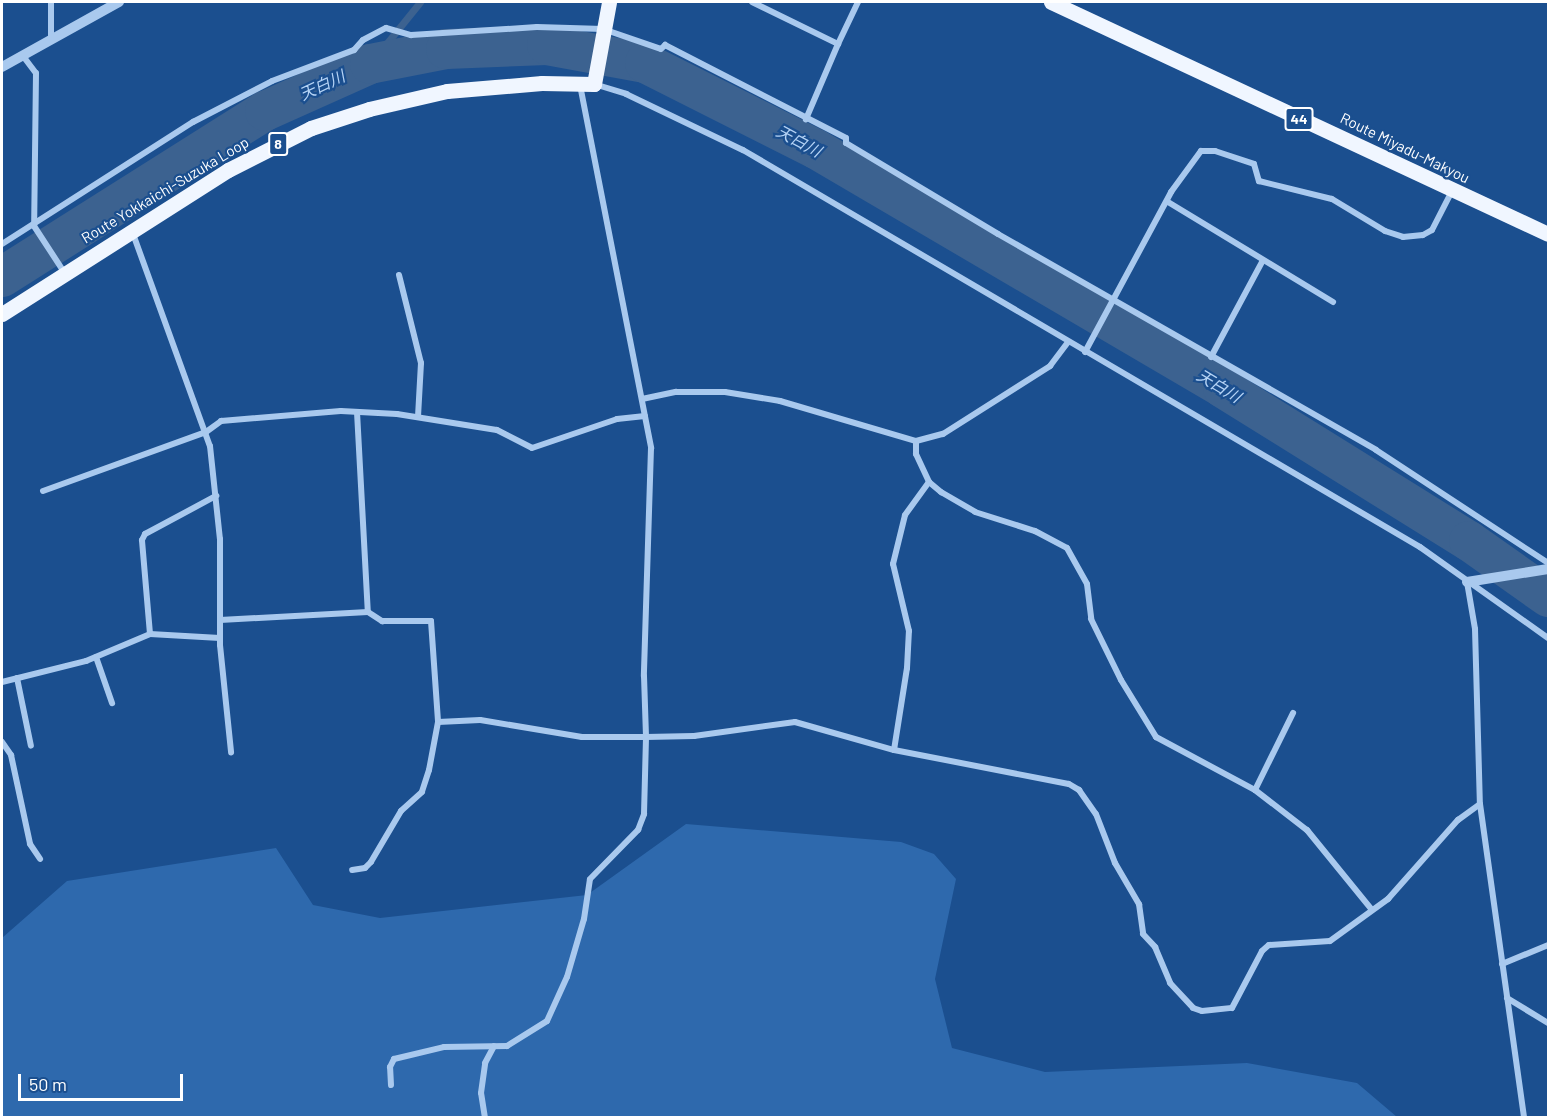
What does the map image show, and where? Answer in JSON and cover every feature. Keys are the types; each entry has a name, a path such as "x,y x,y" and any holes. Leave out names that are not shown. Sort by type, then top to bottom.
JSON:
{"main road":[{"path":"587,84 603,32 609,2"},
{"name":"Route Miyadu-Makyou","path":"1051,2 1548,234"},
{"name":"Route Yokkaichi-Suzuka Loop","path":"2,314 131,230 271,147 369,109 447,91 509,84 587,84"}],"street":[{"path":"51,2 51,41"},
{"path":"2,67 119,2"},
{"path":"752,2 838,44"},
{"path":"806,119 858,2"},
{"path":"2,244 34,226 193,122 272,81 354,50 363,40 386,28 411,35 537,27 603,32 661,49 666,45 846,138 846,143 856,150 1113,301 1376,450 1548,563"},
{"path":"23,56 36,73 34,226 64,272"},
{"path":"391,1085 390,1067 394,1059 444,1047 507,1046 547,1021 570,968 584,919 590,879 638,830 644,814 646,736 644,676 653,475 645,416 587,84 626,94 743,150 1420,547 1548,638"},
{"path":"1086,352 1168,202 1201,151 1215,151 1254,164 1259,182 1332,199 1385,231 1403,237 1432,230 1452,191"},
{"path":"1168,202 1333,302"},
{"path":"131,230 206,432 216,496 220,638 231,752"},
{"path":"1211,357 1263,260"},
{"path":"399,275 421,363 418,417"},
{"path":"642,399 676,392 724,392 780,401 916,441 943,434 1050,366 1068,342"},
{"path":"43,491 206,432 221,421 357,412 418,417 497,430 532,448 617,419 645,416"},
{"path":"357,412 368,612"},
{"path":"916,441 916,454 929,483 975,512 1035,531 1067,549 1087,584 1091,619 1121,680 1156,737 1255,790 1307,830 1372,910"},
{"path":"894,750 907,668 909,632 893,564 905,515 929,483"},
{"path":"150,634 141,540 144,534 216,496"},
{"path":"1467,582 1548,569"},
{"path":"1467,582 1475,629 1480,804 1524,1118"},
{"path":"220,620 368,612 382,621 431,621 438,722 422,792 401,811 371,862 365,868 352,870"},
{"path":"2,682 96,657 150,634 220,638"},
{"path":"96,657 112,703"},
{"path":"17,678 31,746"},
{"path":"1255,790 1293,713"},
{"path":"438,722 480,720 582,737 694,736 738,727 795,722 894,750 1069,784 1079,790 1096,814 1115,863 1139,904 1143,934 1155,947 1170,983 1194,1008 1202,1011 1232,1008 1262,951 1269,945 1330,941 1372,910 1401,888 1458,820 1480,804"},
{"path":"2,742 11,755 30,844 40,859"},
{"path":"1502,964 1548,945"},
{"path":"1507,998 1548,1023"},
{"path":"485,1118 481,1093 485,1063 494,1046"}],"shaded area":[{"path":"686,824 901,842 934,854 956,879 935,979 952,1048 1045,1072 1247,1063 1357,1083 1397,1117 2,1117 2,938 67,881 276,848 313,905 380,918 587,895"}],"waterway":[{"path":"370,64 420,2"},
{"name":"天白川","path":"2,277 265,111 370,64 446,49 547,45 645,63 816,149 1223,388 1469,541 1548,597"},
{"name":"天白川","path":"1544,594 1548,593"}]}
